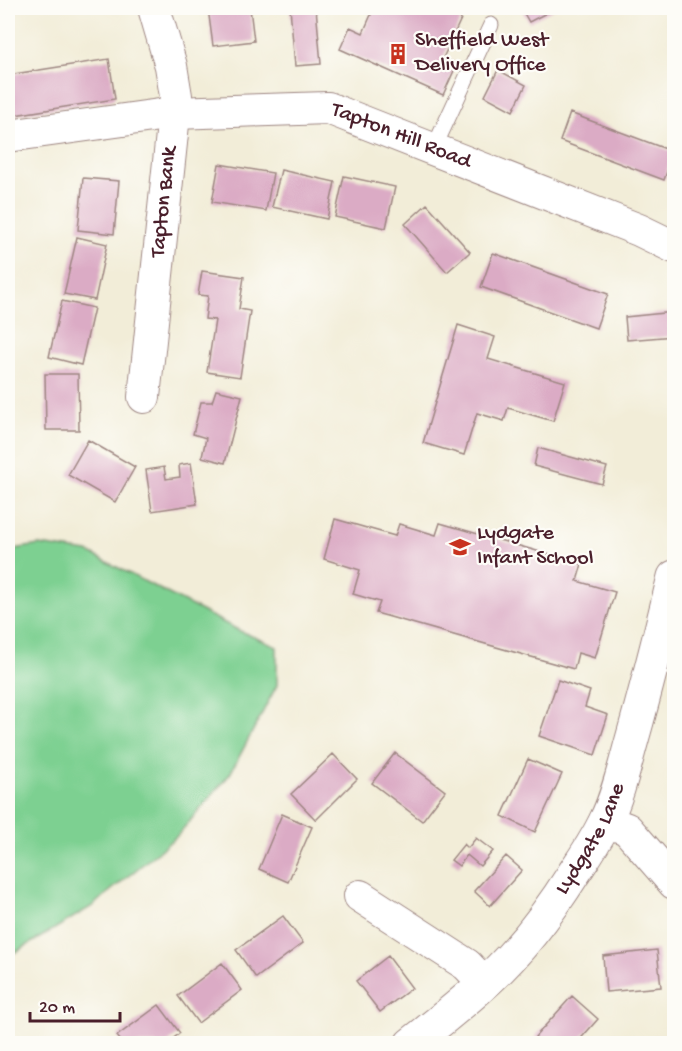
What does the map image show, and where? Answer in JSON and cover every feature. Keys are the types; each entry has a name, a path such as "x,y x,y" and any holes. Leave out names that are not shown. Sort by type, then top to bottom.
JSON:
{"street":[{"name":"Tapton Bank","path":"144,397 176,96 171,66 154,8"},
{"name":"Tapton Hill Road","path":"8,136 174,113 328,108 639,230 675,247"},
{"name":"Lydgate Lane","path":"411,1044 484,984 514,953 553,905 587,853 605,821 628,753 675,577"},
{"path":"605,821 627,829 675,883"},
{"path":"360,896 467,965 484,984"}],"lane":[{"path":"433,150 491,25"}],"green space":[{"path":"39,545 88,552 240,631 277,647 277,685 230,774 177,836 91,907 8,955 8,550"}],"building":[{"path":"208,8 250,8 254,41 213,46"},
{"path":"290,8 316,8 321,64 295,66"},
{"name":"Sheffield West Delivery Office","path":"374,8 466,8 443,58 457,64 443,95 340,49 350,27 363,33"},
{"path":"521,8 556,8 529,22"},
{"path":"109,59 115,99 8,116 8,75"},
{"path":"498,70 526,85 513,111 485,96"},
{"path":"570,113 674,152 664,180 560,141"},
{"path":"219,164 273,173 266,211 212,202"},
{"path":"281,170 335,182 327,219 272,207"},
{"path":"344,176 395,187 386,228 335,217"},
{"path":"83,178 119,181 114,234 78,230"},
{"path":"427,204 470,252 447,272 405,224"},
{"path":"77,237 107,244 95,300 64,294"},
{"path":"493,253 608,294 596,328 481,287"},
{"path":"202,271 244,277 239,309 250,311 240,377 207,372 215,320 205,319 208,296 198,295"},
{"path":"62,301 94,308 81,365 49,357"},
{"path":"674,312 674,336 627,340 625,317"},
{"path":"458,325 495,337 488,359 565,382 553,421 508,408 504,421 477,413 464,455 423,443"},
{"path":"45,374 78,374 79,430 46,430"},
{"path":"216,390 242,396 225,463 202,457 206,438 193,434 201,402 212,402"},
{"path":"88,440 135,467 115,502 68,475"},
{"path":"538,448 607,467 602,484 534,466"},
{"path":"191,463 197,504 152,511 146,470 164,467 166,479 180,477 179,465"},
{"path":"335,519 395,536 399,524 436,535 440,523 582,564 577,581 615,592 595,658 578,653 574,669 376,613 380,602 353,594 360,570 324,559"},
{"path":"558,680 590,691 585,707 608,715 595,755 539,736"},
{"path":"395,753 445,791 422,821 372,783"},
{"path":"333,754 357,779 316,820 291,794"},
{"path":"528,759 562,774 535,832 502,816"},
{"path":"282,814 312,827 288,882 259,869"},
{"path":"476,838 493,851 480,866 467,855 459,866 451,860 464,844 468,848"},
{"path":"506,856 522,870 490,906 474,891"},
{"path":"283,916 303,943 256,978 236,950"},
{"path":"657,950 661,987 606,992 603,956"},
{"path":"388,956 412,988 380,1012 356,981"},
{"path":"222,963 242,990 198,1023 178,996"},
{"path":"572,996 598,1019 576,1044 542,1044 535,1037"},
{"path":"159,1005 180,1033 166,1044 123,1044 117,1036"}],"place":[{"name":"Sheffield West Delivery Office","path":"398,54"},
{"name":"Lydgate Infant School","path":"460,547"}]}
